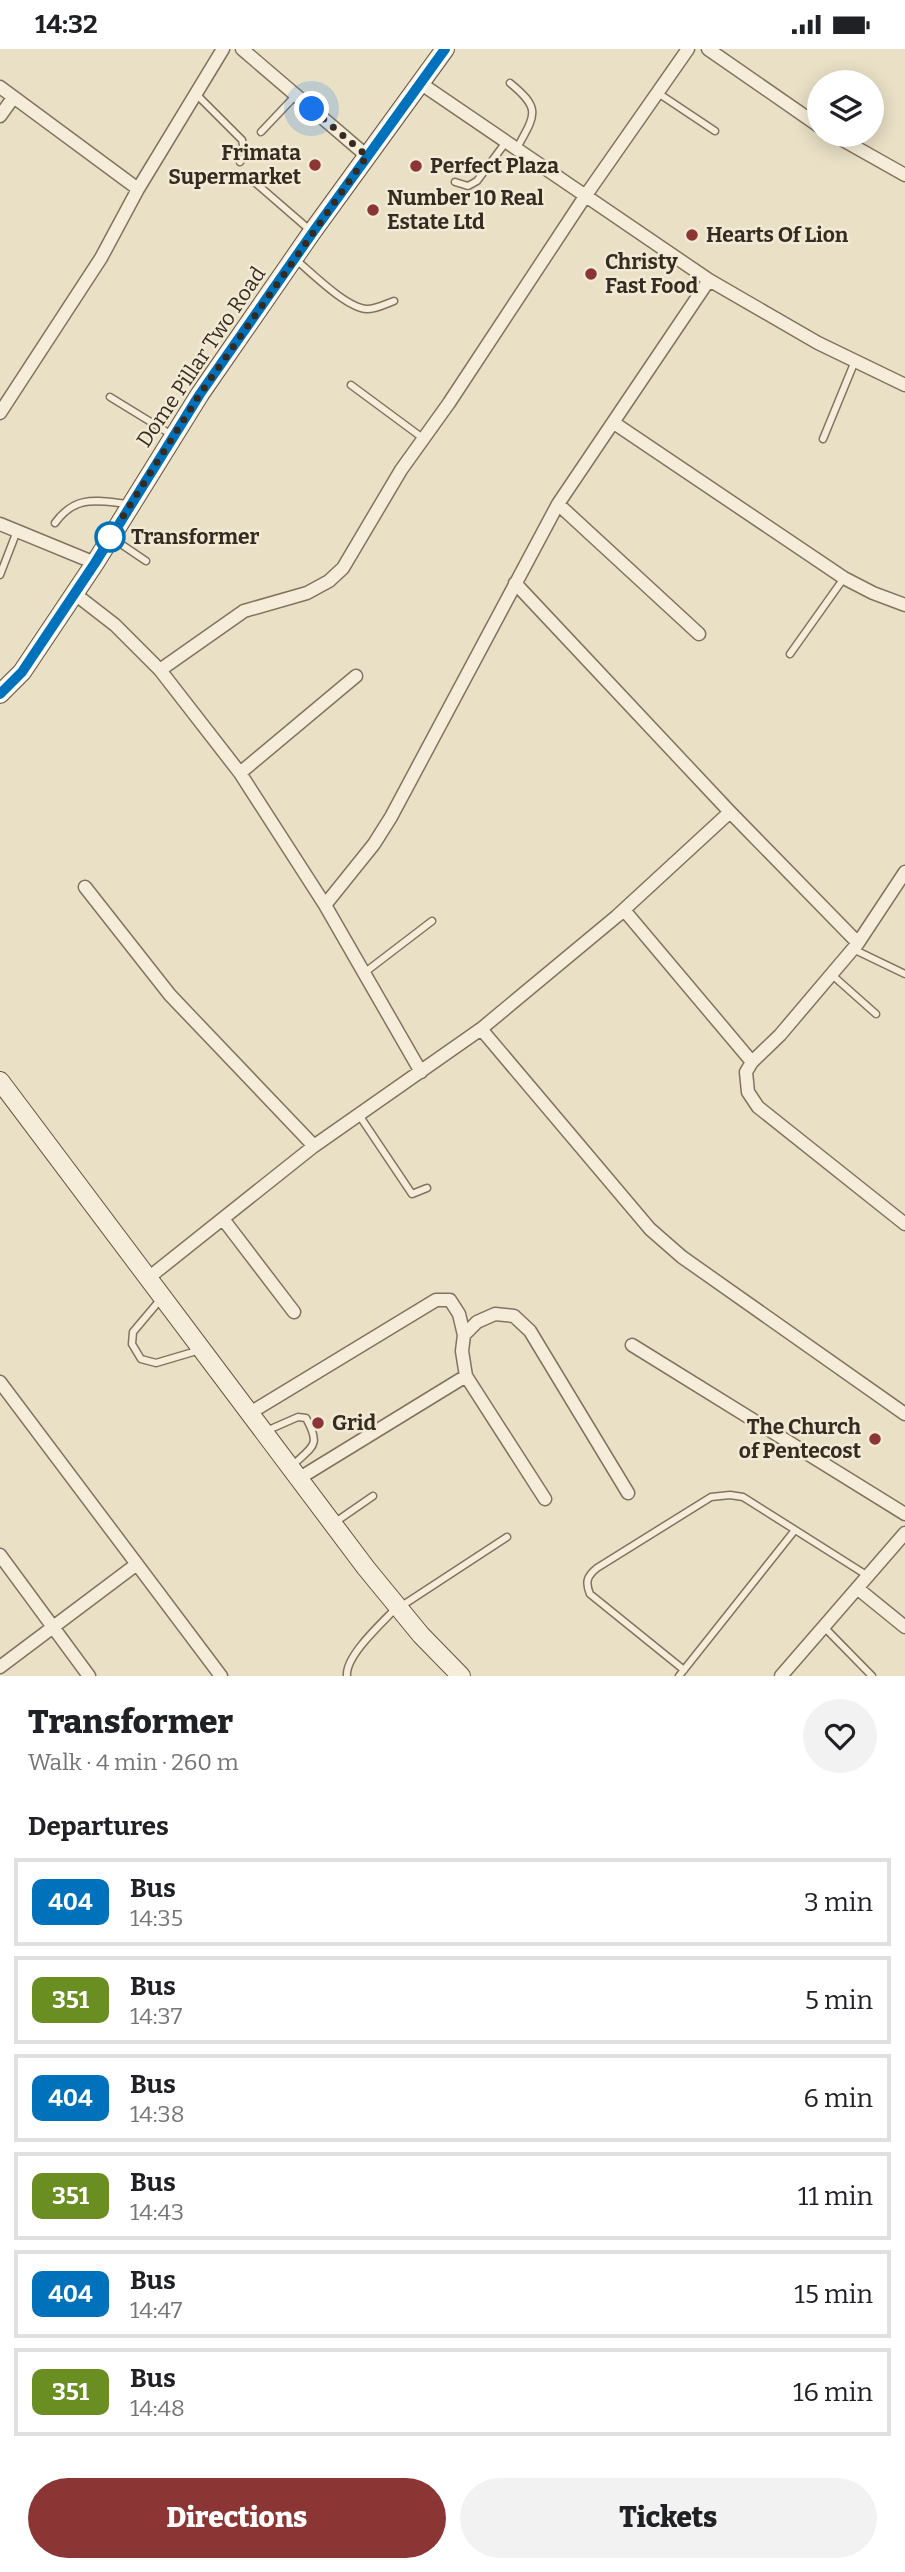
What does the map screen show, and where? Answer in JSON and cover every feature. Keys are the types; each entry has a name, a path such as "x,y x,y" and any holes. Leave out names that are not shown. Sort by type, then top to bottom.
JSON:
{"street":[{"path":"0,414 101,258 138,189 223,49"},
{"path":"242,49 257,54 296,95 367,156"},
{"name":"Dome Pillar Two Road","path":"0,694 22,672 95,563 174,436 313,232 445,49"},
{"path":"160,670 244,611 307,593 329,581 343,568 401,470 688,49"},
{"path":"708,49 807,118"},
{"path":"420,83 709,280 818,343 905,385"},
{"path":"0,87 138,189"},
{"path":"0,116 13,98"},
{"path":"855,147 905,175"},
{"path":"325,905 374,844 391,817 558,504 709,280"},
{"path":"614,423 844,578 905,605"},
{"path":"558,504 699,634"},
{"path":"0,524 95,563"},
{"path":"515,583 855,946"},
{"path":"75,594 115,625 160,670 240,772 325,905 421,1072"},
{"path":"240,772 356,676"},
{"path":"147,1279 314,1146 481,1029 624,910 730,812"},
{"path":"905,872 855,946 780,1035 752,1062 746,1072 745,1083 758,1107 905,1224"},
{"path":"85,887 170,995 314,1146"},
{"path":"624,910 752,1062"},
{"path":"481,1029 650,1229 682,1257 905,1415"},
{"path":"0,1081 332,1524 421,1635 461,1676"},
{"path":"223,1219 294,1312"},
{"path":"250,1413 436,1300 450,1300 459,1314 464,1335 462,1351 466,1376 545,1499"},
{"path":"464,1335 477,1322 495,1314 514,1316 530,1331 628,1493"},
{"path":"632,1345 905,1514"},
{"path":"294,1474 466,1376"},
{"path":"0,1382 221,1676"},
{"path":"781,1676 905,1533"},
{"path":"0,1555 89,1676"},
{"path":"0,1667 137,1563"},
{"path":"857,1588 905,1627"}],"lane":[{"path":"455,182 468,186 477,181 532,122 533,110 528,98 510,83"},
{"path":"657,93 715,131"},
{"path":"196,94 242,140 245,155 240,162"},
{"path":"261,132 296,95"},
{"path":"251,179 313,232"},
{"path":"295,259 356,306 366,309 394,301"},
{"path":"823,439 855,361"},
{"path":"351,385 424,439"},
{"path":"110,397 174,436"},
{"path":"55,523 64,510 74,503 89,501 130,504"},
{"path":"0,575 17,530"},
{"path":"111,537 146,561"},
{"path":"790,654 844,578"},
{"path":"363,974 432,921"},
{"path":"855,946 905,974"},
{"path":"831,974 876,1014"},
{"path":"359,1115 412,1193 427,1188"},
{"path":"161,1298 133,1332 132,1344 141,1359 156,1363 202,1350"},
{"path":"263,1432 298,1416 306,1418 315,1435 314,1444 294,1474"},
{"path":"795,1530 681,1673 590,1594 586,1584 589,1575 711,1497 730,1495 743,1497 868,1576"},
{"path":"332,1524 373,1496"},
{"path":"347,1676 346,1669 351,1658 398,1607 507,1537"},
{"path":"824,1627 872,1676"}],"bus line":[{"name":"404","path":"0,694 22,672 95,563 200,394 445,49"}],"place":[{"name":"Frimata Supermarket","path":"315,165"},
{"name":"Perfect Plaza","path":"416,166"},
{"name":"Number 10 Real Estate Ltd","path":"373,210"},
{"name":"Hearts Of Lion","path":"692,235"},
{"name":"Christy Fast Food","path":"591,274"},
{"name":"Transformer","path":"110,537"},
{"name":"Grid","path":"318,1423"},
{"name":"The Church of Pentecost","path":"875,1439"}],"route":[{"path":"110,537 200,394 367,156 312,109"}]}
